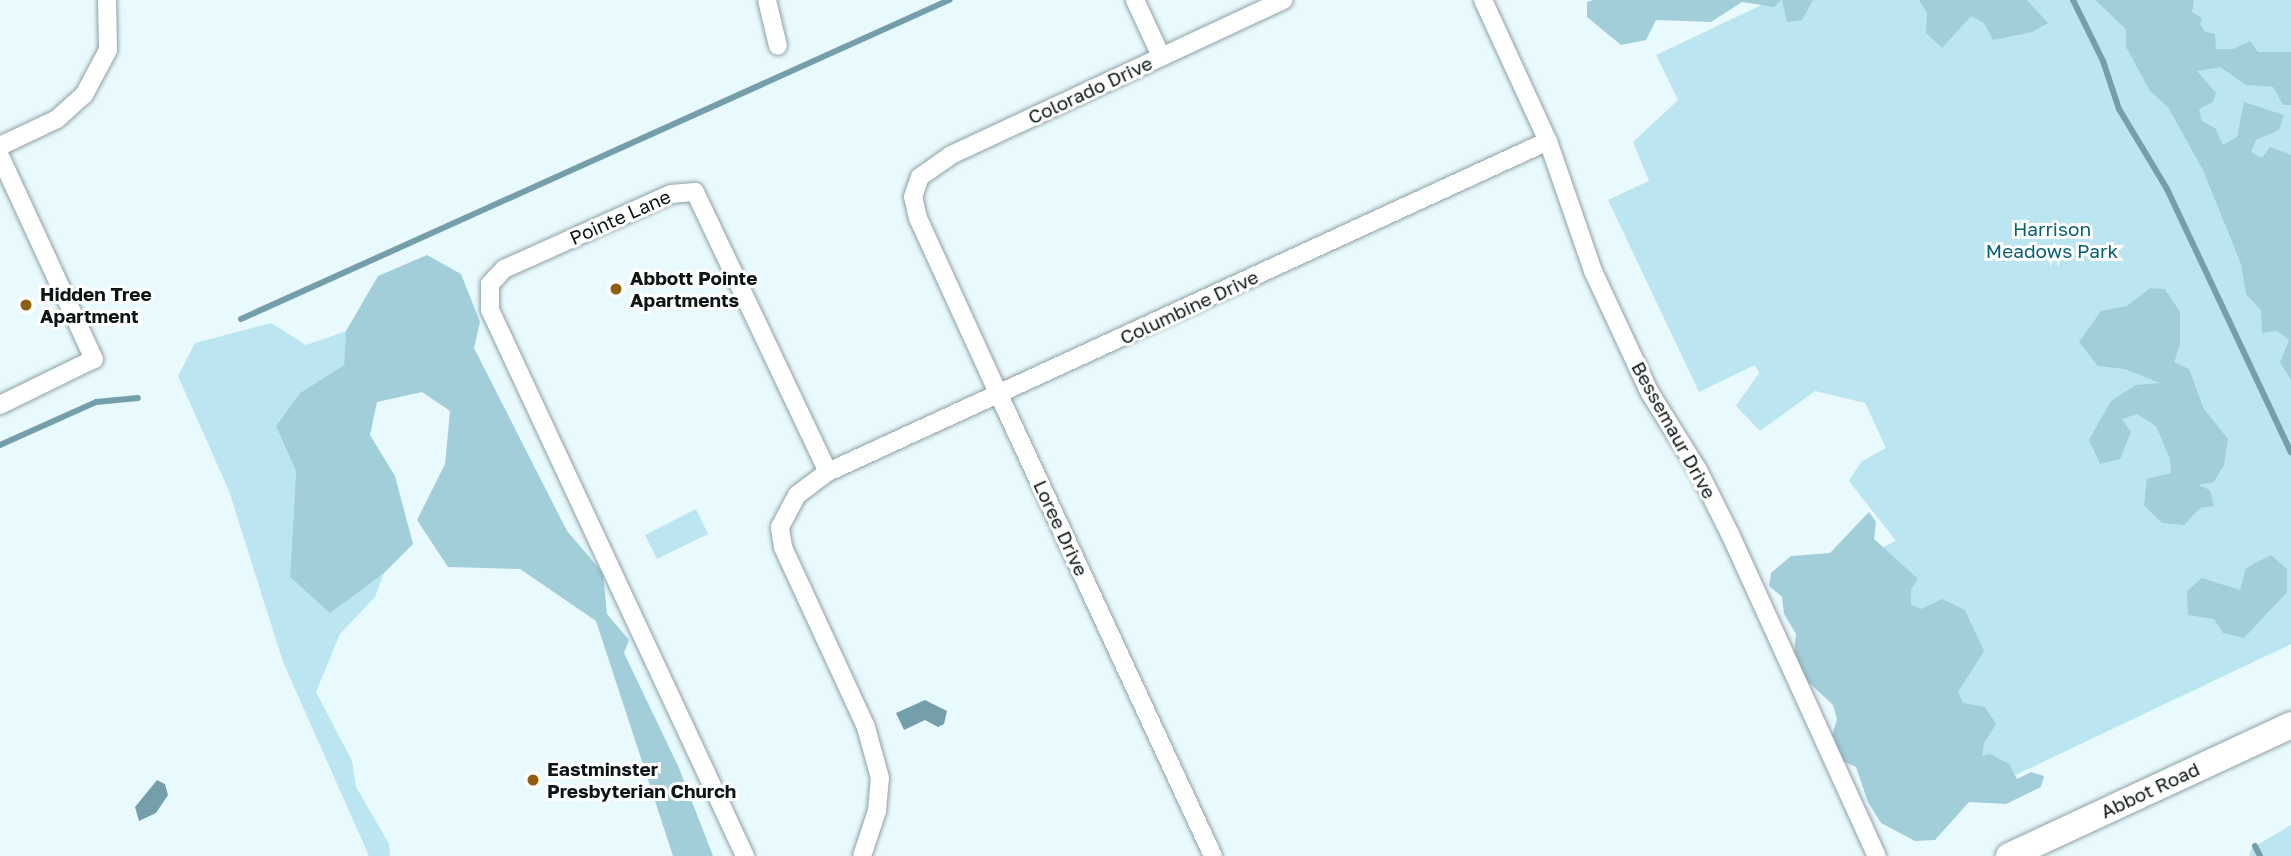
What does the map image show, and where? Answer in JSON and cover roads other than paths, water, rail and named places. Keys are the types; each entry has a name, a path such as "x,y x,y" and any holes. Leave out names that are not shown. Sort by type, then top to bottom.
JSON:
{"main road":[{"name":"Abbot Road","path":"2009,856 2291,725"}],"street":[{"path":"0,146 57,119 84,95 108,50 107,0"},
{"path":"768,0 778,46"},
{"path":"1135,0 1161,56"},
{"name":"Colorado Drive","path":"913,197 920,177 929,167 1284,0"},
{"name":"Bessemaur Drive","path":"1483,0 1548,141 1593,271 1650,393 1698,470 1730,534 1877,856"},
{"name":"Columbine Drive","path":"828,472 1548,141"},
{"path":"0,156 94,359 0,405"},
{"name":"Pointe Lane","path":"745,856 490,310 491,285 504,269 676,191 695,192 828,472"},
{"name":"Loree Drive","path":"913,197 918,218 1213,856"},
{"path":"828,472 797,495 780,527 783,547 875,752 880,794 862,856"}],"waterway":[{"path":"241,319 949,0"},
{"path":"2073,0 2103,61 2119,109 2167,189 2291,452"},
{"path":"0,445 96,402 138,398"},
{"path":"2255,846 2260,856"}],"place":[{"name":"Abbott Pointe Apartments","path":"616,289"},
{"name":"Hidden Tree Apartment","path":"26,305"},
{"name":"Eastminster Presbyterian Church","path":"533,780"}],"park label":[{"name":"Harrison Meadows Park","path":"2052,240"}]}
